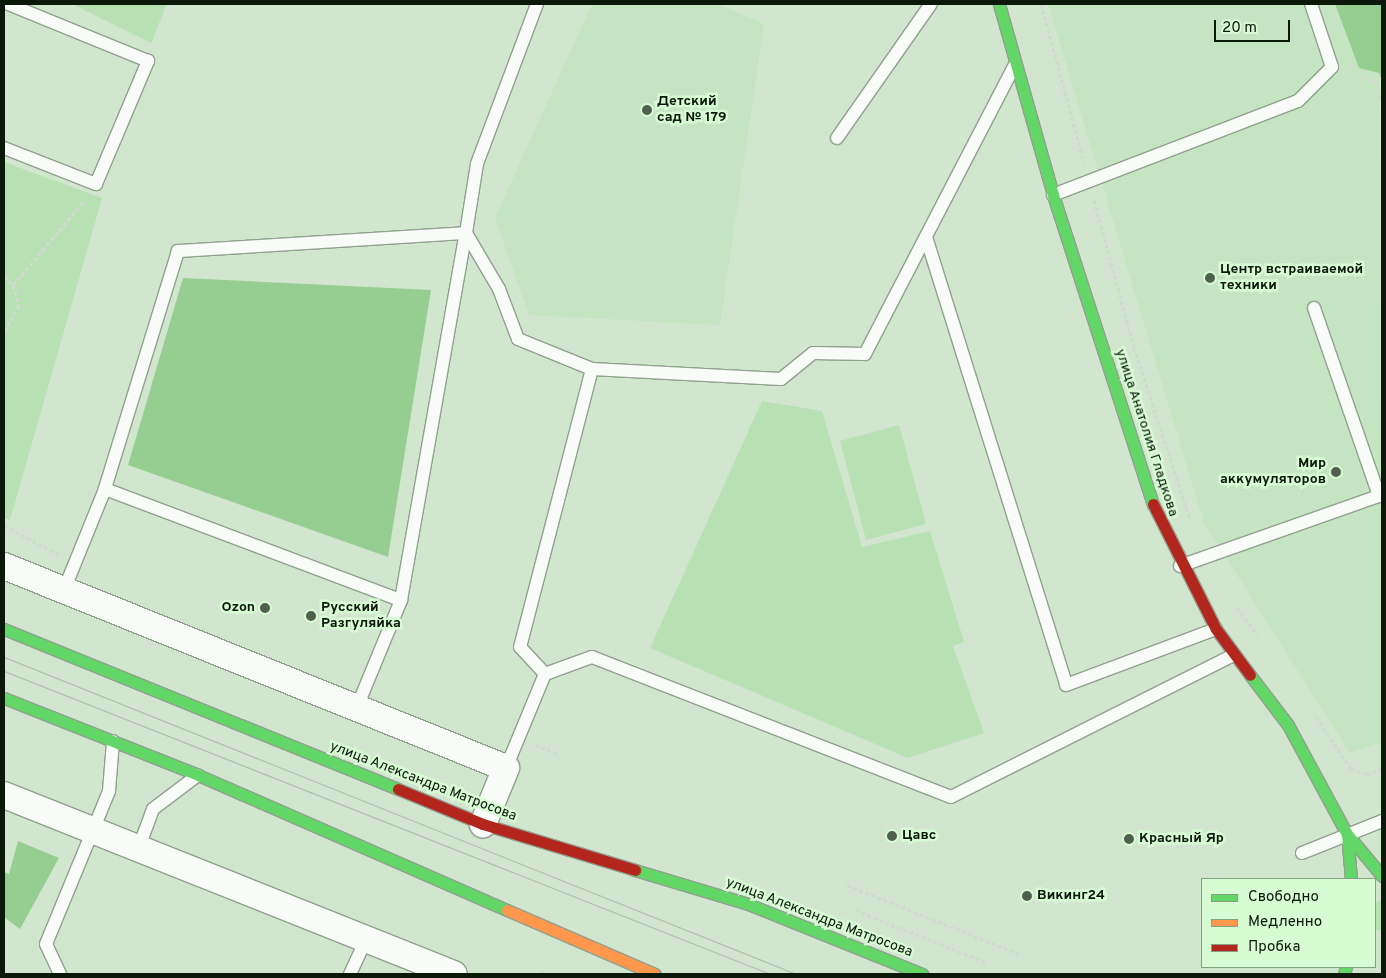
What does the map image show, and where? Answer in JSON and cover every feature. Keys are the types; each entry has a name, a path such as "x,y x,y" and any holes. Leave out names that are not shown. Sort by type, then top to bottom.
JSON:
{"main road":[{"name":"улица Анатолия Гладкова","path":"999,4 1053,195 1156,515 1180,566 1216,629 1233,655 1288,725 1347,834"},
{"name":"улица Александра Матросова","path":"4,629 483,824 748,904 922,974"},
{"path":"4,698 198,775 655,974"},
{"path":"1347,834 1382,876"},
{"path":"1347,834 1351,878"}],"street":[{"path":"4,566 506,768 483,824"},
{"path":"4,795 94,829 454,974"}],"lane":[{"path":"4,148 96,184 148,61 5,4"},
{"path":"357,707 401,600 478,164 537,4"},
{"path":"837,138 931,4"},
{"path":"1053,195 1090,184 1298,101 1332,67 1311,4"},
{"path":"466,233 499,289 518,339 592,369 781,379 813,353 865,354 1016,62"},
{"path":"64,590 105,489 178,251 466,233"},
{"path":"926,238 1066,685 1216,629"},
{"path":"1180,566 1380,496 1314,308"},
{"path":"545,674 520,647 592,369"},
{"path":"105,489 401,600"},
{"path":"506,768 545,674 592,657 951,797 1233,655"},
{"path":"60,974 46,944 109,791 113,740"},
{"path":"139,847 153,809 198,775"},
{"path":"1302,853 1382,820"},
{"path":"350,974 366,939"}],"path":[{"path":"1041,4 1134,347 1192,524"},
{"path":"1349,54 1355,71 1375,82 1382,102"},
{"path":"13,285 96,184"},
{"path":"4,276 13,285 18,310 4,333"},
{"path":"4,525 68,560 78,557"},
{"path":"1235,605 1262,643"},
{"path":"1315,715 1350,769 1366,774 1382,768"},
{"path":"519,738 558,754"},
{"path":"847,885 1019,954"},
{"path":"855,910 985,962"},
{"path":"542,974 544,970"}],"shaded area":[{"path":"72,4 167,4 151,43"},
{"name":"Детский сад № 179","path":"592,4 717,4 764,24 720,325 529,315 495,218"},
{"path":"1048,4 1335,4 1359,67 1379,73 1382,742 1350,753 1204,523"},
{"path":"4,162 102,198 10,520 4,518"},
{"path":"762,401 822,411 862,547 930,531 964,642 953,646 984,733 908,758 650,648"},
{"path":"899,425 926,524 866,540 840,441"},
{"path":"1382,899 1382,930 1376,930 1376,903"}],"green space":[{"path":"1335,4 1382,4 1382,81 1379,73 1359,68"},
{"path":"183,278 431,290 388,557 128,465"},
{"path":"18,841 59,858 20,929 4,917 4,872 9,874"}],"tram line":[{"path":"4,657 796,974"},
{"path":"4,671 770,974"}],"traffic: fast":[{"path":"999,4 1053,195 1153,504"},
{"path":"4,629 398,789"},
{"path":"1250,675 1288,725 1347,834 1382,876"},
{"path":"4,698 198,775 507,910"},
{"path":"1347,834 1351,878"},
{"path":"635,870 748,904 922,974"},
{"path":"1344,974 1346,968"}],"traffic: slow":[{"path":"507,910 655,974"}],"traffic: jam":[{"path":"1153,504 1216,629 1250,675"},
{"path":"398,789 483,824 635,870"}],"place":[{"name":"Детский сад № 179","path":"647,110"},
{"name":"Центр встраиваемой техники","path":"1210,278"},
{"name":"Мир аккумуляторов","path":"1336,472"},
{"name":"Ozon","path":"265,608"},
{"name":"Русский Разгуляйка","path":"311,616"},
{"name":"Цавс","path":"892,836"},
{"name":"Красный Яр","path":"1129,839"},
{"name":"Викинг24","path":"1027,896"}]}
